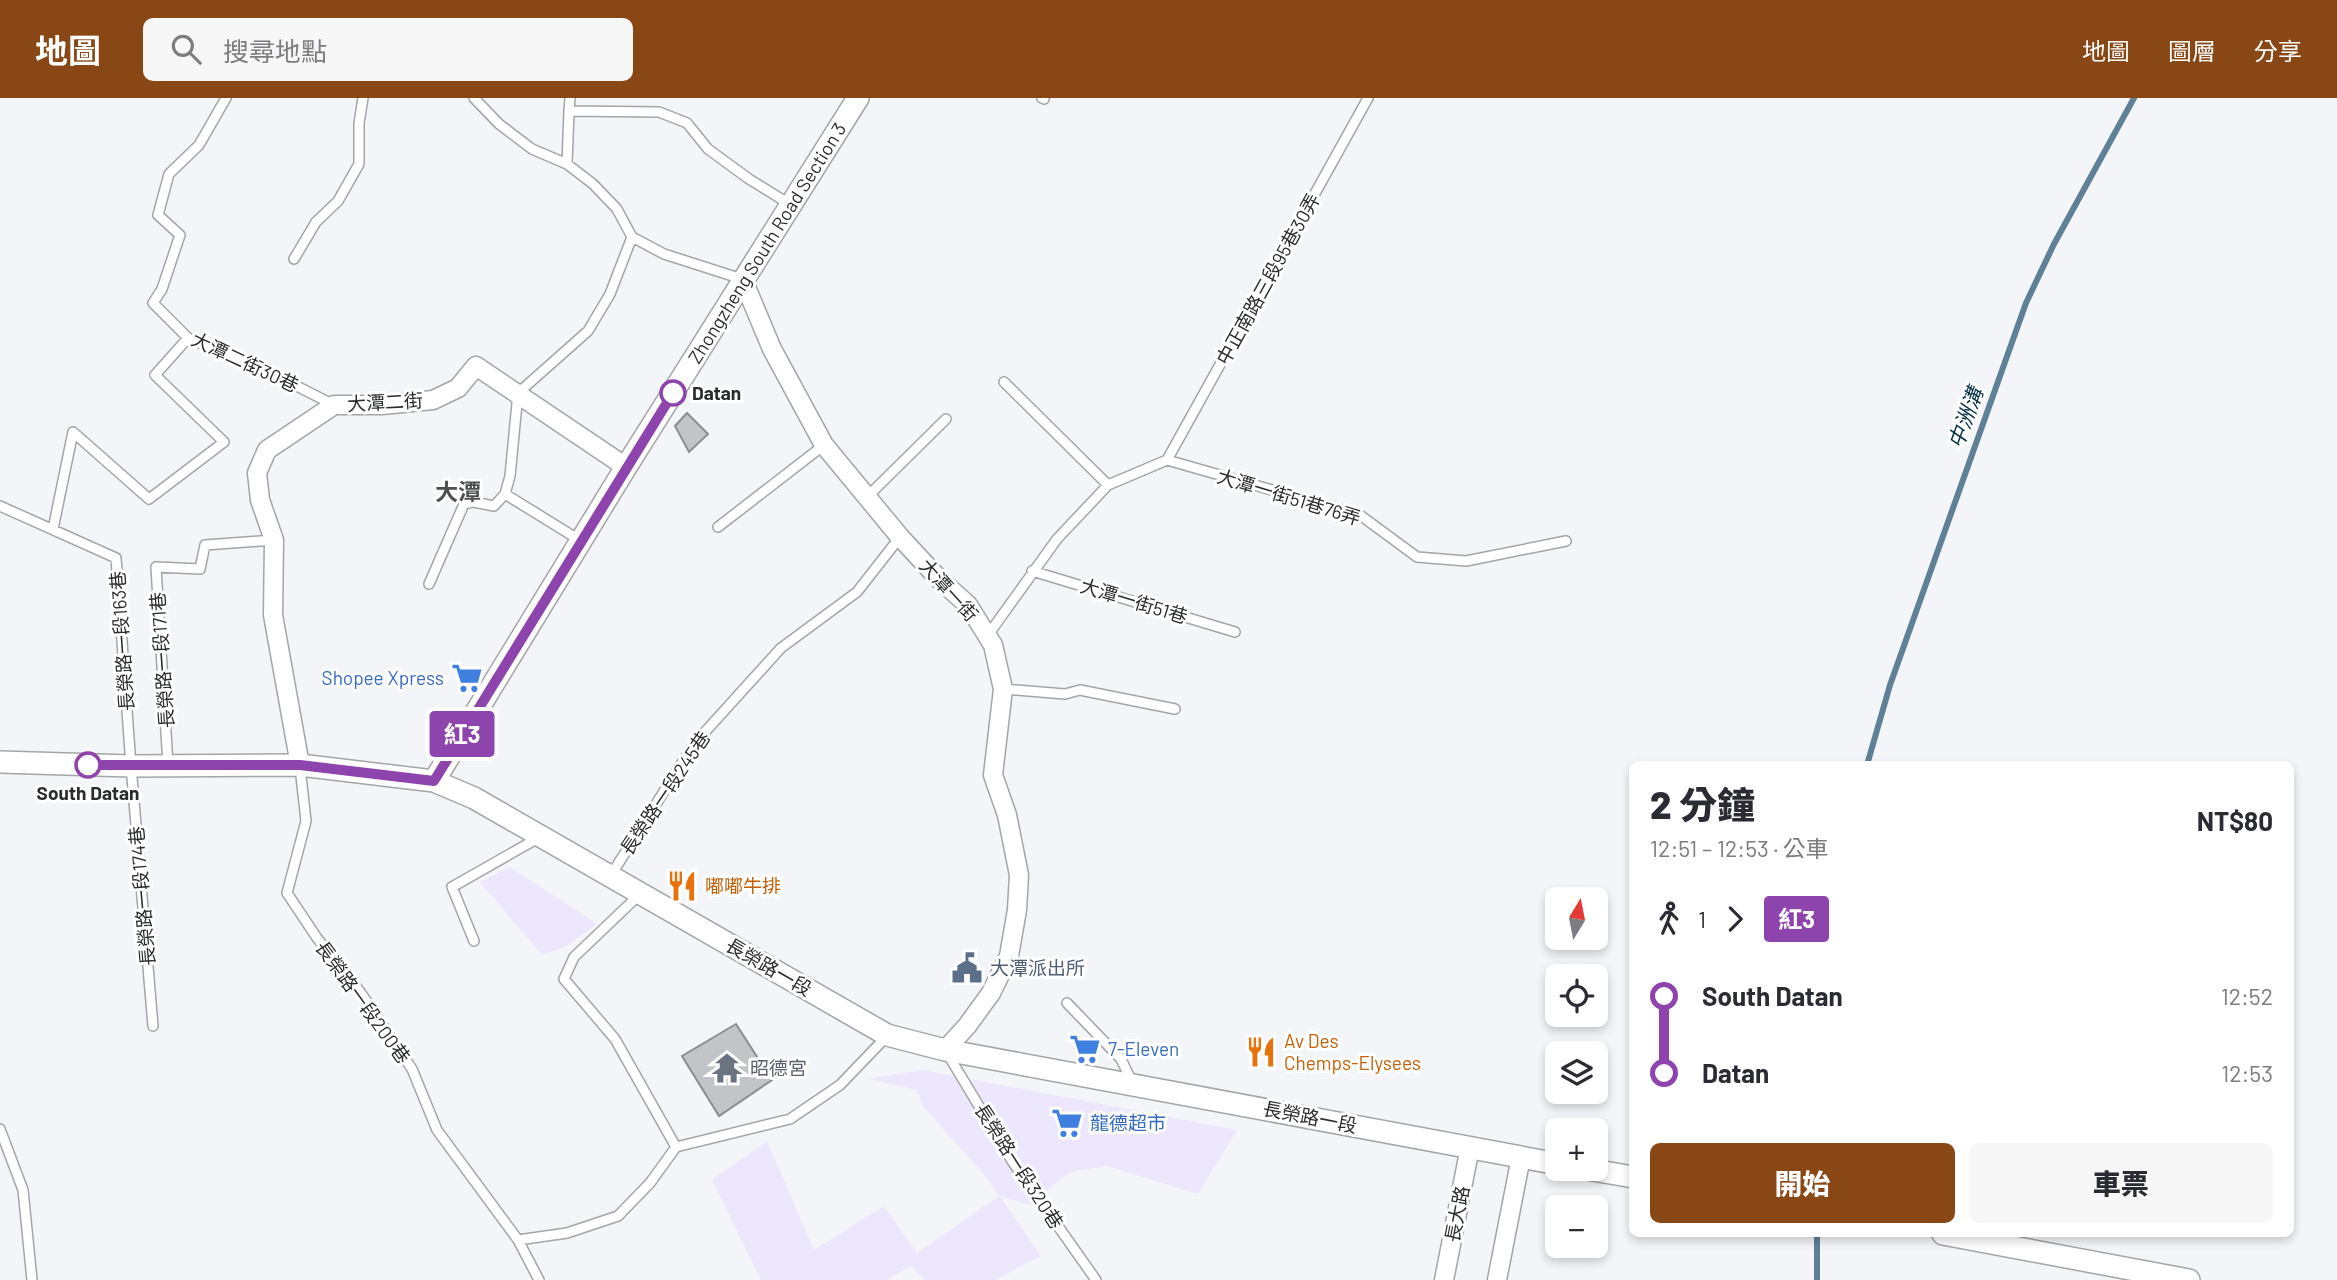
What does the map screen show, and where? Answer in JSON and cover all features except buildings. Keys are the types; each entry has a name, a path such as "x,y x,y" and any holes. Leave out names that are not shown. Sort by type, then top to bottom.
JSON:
{"street":[{"name":"Zhongzheng South Road Section 3","path":"434,781 626,467 858,98"},
{"name":"大潭一街","path":"743,280 772,349 824,445 900,537 968,606 993,645 1003,690 993,775 1007,815 1018,875 1017,910 1009,956 991,993 945,1050"},
{"name":"大潭二街","path":"300,765 273,615 274,540 260,500 257,473 267,450 334,404 382,405 433,400 458,388 476,366 626,467"},
{"name":"長榮路一段","path":"0,762 131,766 300,765 434,781 474,797 887,1035 945,1050 1545,1162"},
{"name":"長大路","path":"1444,1280 1471,1147"},
{"path":"1497,1280 1521,1157"},
{"path":"1608,1173 1629,1176"},
{"path":"1959,1237 2189,1280"}],"lane":[{"name":"大潭二街30巷","path":"226,98 199,145 169,174 159,215 180,235 162,289 153,303 188,338 275,375 334,404"},
{"path":"294,260 316,222 338,201 359,164 359,123 363,98"},
{"path":"474,98 499,124 532,149 566,164 593,184 617,209 632,237 664,254 743,280"},
{"path":"566,164 570,98"},
{"name":"中正南路三段95巷30弄","path":"1167,460 1368,98"},
{"path":"569,111 659,112 687,123 708,149 749,180 791,205"},
{"path":"429,584 464,504 473,502 494,506 505,494 510,476 518,393 588,331 610,294 632,237"},
{"path":"53,529 73,432 149,499 224,442 155,375 188,338"},
{"path":"1004,382 1108,485"},
{"path":"867,496 946,419"},
{"path":"718,527 824,445"},
{"path":"987,636 1032,571 1108,485 1167,460"},
{"name":"大潭一街51巷76弄","path":"1167,460 1360,515 1417,558 1466,561 1566,541"},
{"path":"505,494 581,541"},
{"name":"長榮路一段163巷","path":"0,506 116,558 131,766"},
{"name":"長榮路一段245巷","path":"610,876 694,744 781,648 857,593 900,537"},
{"name":"長榮路一段171巷","path":"168,765 156,567 200,569 205,545 274,540"},
{"name":"大潭一街51巷","path":"1032,571 1236,632"},
{"path":"1003,690 1065,694 1080,690 1175,709"},
{"name":"長榮路一段200巷","path":"300,765 306,821 287,893 317,938 361,992 412,1069 437,1130 518,1241"},
{"name":"長榮路一段174巷","path":"131,766 153,1026"},
{"path":"474,941 452,887 541,836"},
{"path":"640,894 574,957 564,979 615,1039 676,1147"},
{"path":"1067,1003 1121,1059 1133,1083"},
{"path":"539,1280 518,1241 567,1233 618,1216 650,1183 676,1147 790,1119 840,1085 887,1035"},
{"name":"長榮路一段320巷","path":"945,1050 1012,1161 1096,1280"},
{"path":"0,1129 23,1190 32,1280"}],"shaded area":[{"path":"510,867 597,924 565,947 542,955 480,882"},
{"path":"923,1070 1237,1130 1198,1194 1107,1166 1070,1172 1030,1205 1000,1196 1041,1256 995,1280 925,1280 911,1266 886,1280 761,1280 712,1180 767,1141 814,1250 884,1206 917,1253 999,1196 985,1176 922,1105 917,1090 868,1079"}],"waterway":[{"name":"中洲溝","path":"1868,761 1890,685 2026,303 2054,244 2134,98"},
{"name":"中洲溝","path":"1817,1237 1817,1280"}],"bus line":[{"name":"紅3","path":"88,765 300,765 434,781 673,393"}],"place":[{"name":"Datan","path":"673,393"},
{"name":"Shopee Xpress","path":"467,678"},
{"name":"South Datan","path":"88,765"},
{"name":"嘟嘟牛排","path":"682,886"},
{"name":"大潭派出所","path":"967,968"},
{"name":"7-Eleven","path":"1085,1049"},
{"name":"Av Des Chemps-Elysees","path":"1261,1052"},
{"name":"昭德宮","path":"727,1068"},
{"name":"龍德超市","path":"1067,1123"}],"district":[{"name":"大潭","path":"458,492"}]}
